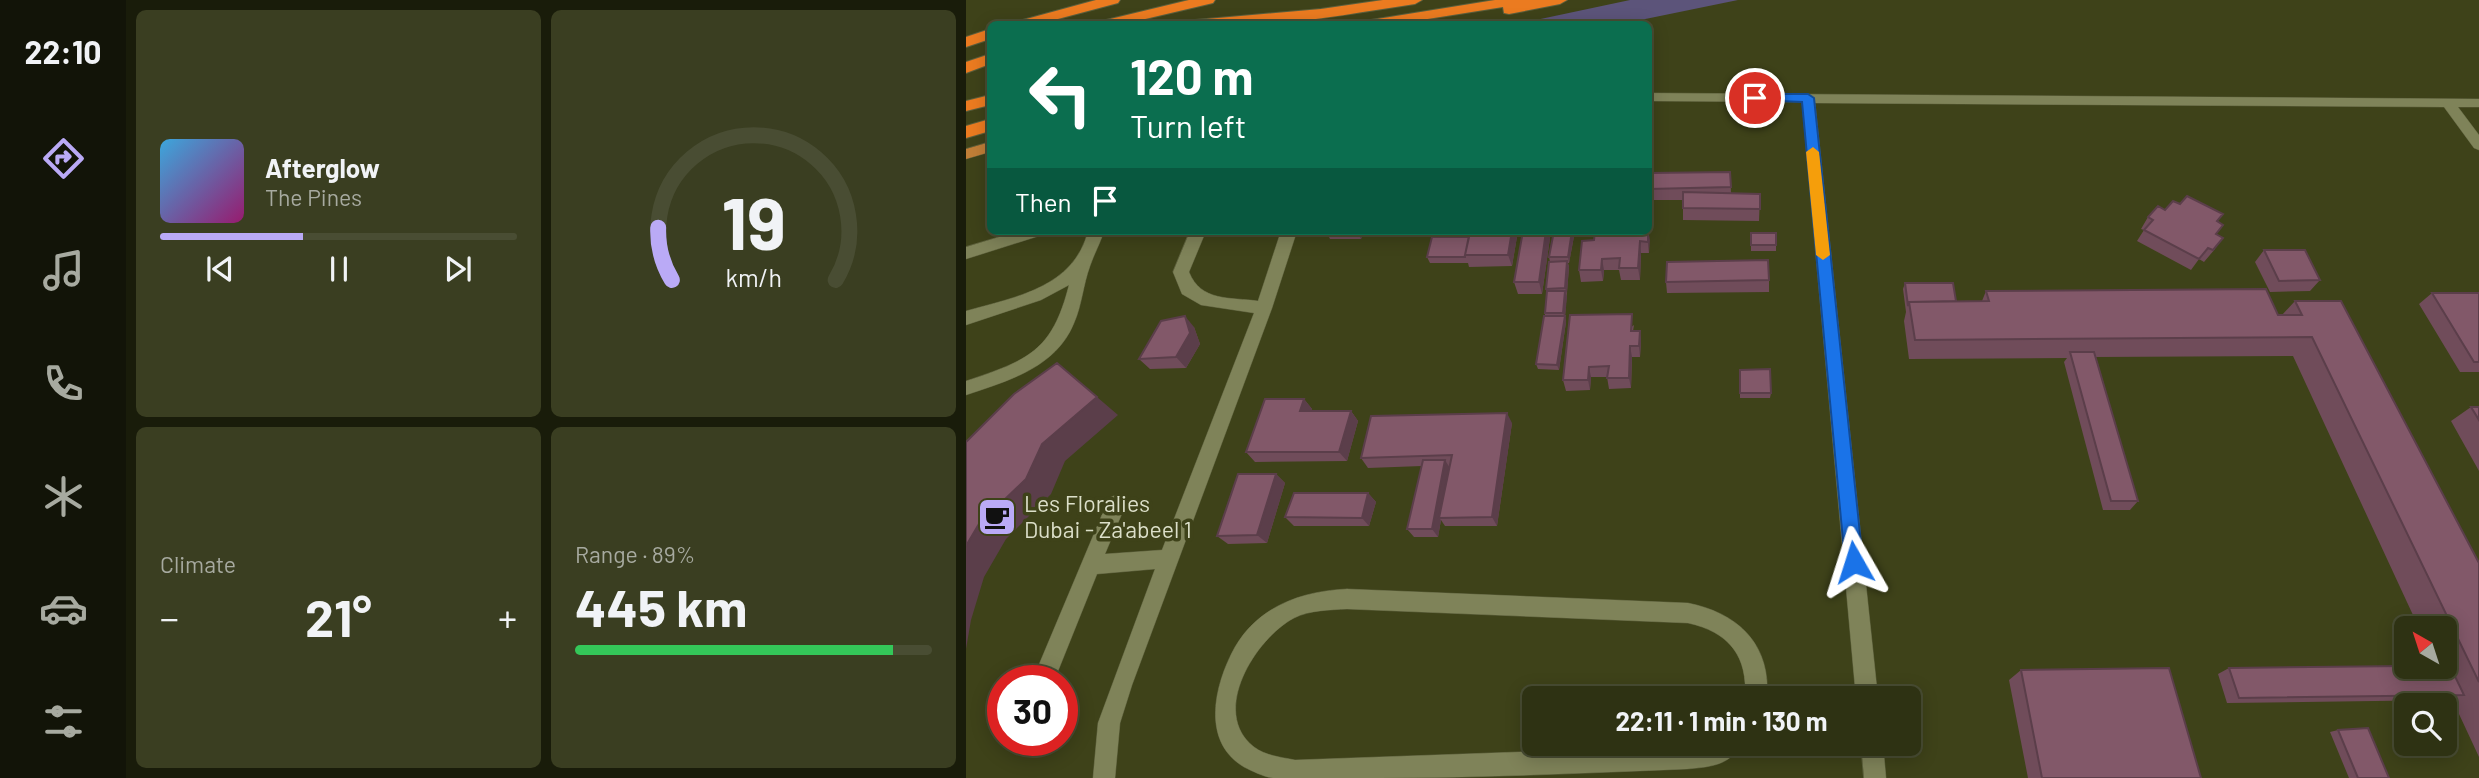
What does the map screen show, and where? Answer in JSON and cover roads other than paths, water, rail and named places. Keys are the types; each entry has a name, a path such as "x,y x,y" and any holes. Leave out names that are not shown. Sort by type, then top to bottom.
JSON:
{"highway":[{"path":"1034,21 1113,0"},
{"path":"1062,13 1147,0"},
{"path":"1120,21 1208,0"},
{"path":"1235,21 1415,0"},
{"path":"1390,21 1523,0"},
{"path":"1453,21 1560,0"},
{"path":"966,28 987,29"},
{"path":"966,42 987,35"},
{"path":"966,68 987,61"},
{"path":"966,106 987,101"},
{"path":"966,132 987,126"}],"main road":[{"path":"966,154 987,148"}],"street":[{"path":"1652,97 2479,103"},
{"path":"1808,98 1866,686"},
{"path":"2448,103 2479,145"},
{"path":"966,253 1024,235"},
{"path":"966,388 1029,362 1056,339 1065,327 1083,263 1091,251 1095,235"},
{"path":"1196,235 1181,272 1188,290 1208,301 1264,308"},
{"path":"1104,778 1108,723 1264,308 1288,235"},
{"path":"966,318 1052,287 1083,263"},
{"path":"1050,665 1116,504"},
{"path":"1091,565 1168,559"},
{"path":"1705,756 1542,770 1295,771 1264,766 1240,749 1227,723 1226,692 1238,660 1259,632 1287,611 1317,600 1347,599 1688,613 1714,619 1736,635 1752,657 1758,686"},
{"path":"1873,756 1875,778"}],"place":[{"name":"Les Floralies Dubai - Za'abeel 1","path":"997,517"}]}
